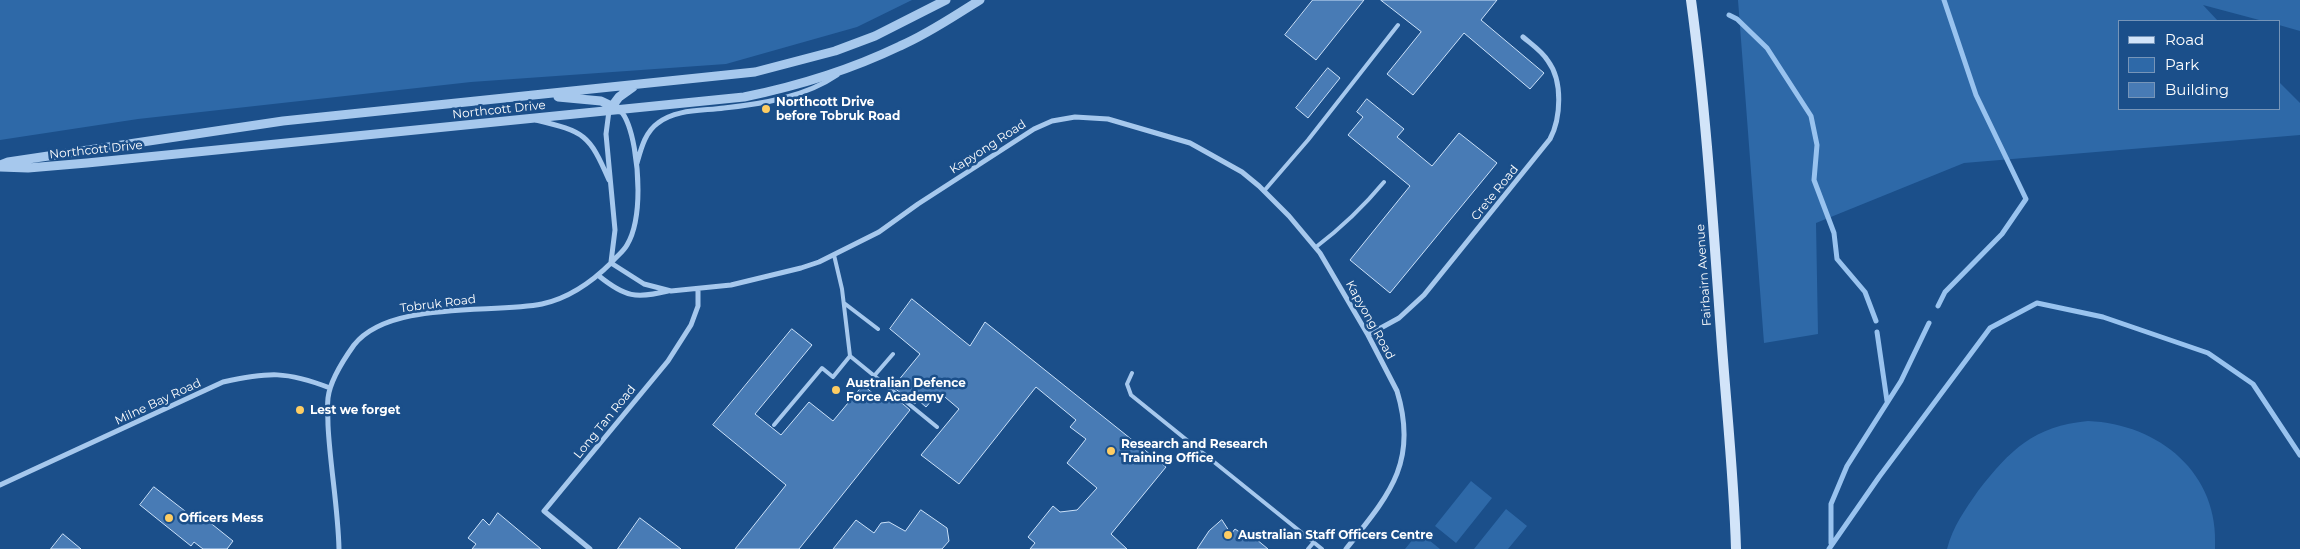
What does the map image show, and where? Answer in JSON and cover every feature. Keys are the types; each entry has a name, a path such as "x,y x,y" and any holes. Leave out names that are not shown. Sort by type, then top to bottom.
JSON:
{"main road":[{"name":"Fairbairn Avenue","path":"1691,0 1698,59 1734,483 1736,549"}],"street":[{"name":"Northcott Drive","path":"0,166 8,162 114,145 283,121 548,95 755,72 835,52 875,36 946,0"},
{"name":"Northcott Drive","path":"0,166 28,168 87,163 744,97 784,89 844,70 901,46 980,0"},
{"name":"Crete Road","path":"1368,335 1399,318 1424,294 1550,139 1555,129 1558,112 1554,74 1547,59 1523,37"},
{"path":"636,165 649,132 656,124 669,116 747,105 793,95 819,86 844,70"},
{"path":"548,95 569,99 598,100 614,109 625,92 640,85"},
{"name":"Tobruk Road","path":"339,549 329,457 328,398 330,388 343,361 356,342 380,325 401,318 425,314 543,304 564,297 600,276 627,245 632,233 638,198 636,165 628,121 614,109 606,129 615,236 610,263"},
{"name":"Kapyong Road","path":"600,276 616,288 632,296 646,296 671,291 698,290 801,268 834,255 879,232 1020,137 1052,121 1075,117 1108,119 1190,143 1242,172 1264,191 1316,247 1333,272 1397,391 1403,419 1404,445 1400,464 1390,491 1346,549"},
{"path":"532,119 572,129 586,137 598,154 611,185"},
{"name":"Kapyong Road","path":"610,263 644,284 671,291"},
{"name":"Long Tan Road","path":"590,549 544,510 668,361 691,325 698,306 698,290"},
{"name":"Milne Bay Road","path":"0,485 223,382 263,374 280,374 306,378 330,388"}],"lane":[{"path":"1264,191 1303,146 1398,25"},
{"path":"1316,247 1340,228 1369,200 1384,182"},
{"path":"834,255 844,303 850,356 937,426"},
{"path":"844,303 878,329"},
{"path":"874,376 893,354"},
{"path":"774,425 822,368 833,377 850,356"},
{"path":"1132,373 1127,384 1131,395 1322,549"},
{"path":"1308,549 1314,542"}],"green space":[{"path":"0,0 912,0 857,27 726,64 471,82 138,119 0,140"},
{"path":"1738,0 2300,0 2300,31 2280,25 2280,20 2259,20 2203,5 2217,20 2118,20 2118,110 2280,110 2280,83 2300,103 2300,135 1964,163 1816,223 1818,334 1764,343"},
{"path":"2088,421 2114,424 2138,432 2161,443 2180,458 2196,476 2207,497 2214,522 2215,549 1947,549 1956,526 1978,491 2001,463 2013,452 2025,442 2053,428"},
{"path":"1471,481 1492,498 1456,543 1435,526"},
{"path":"1506,509 1527,526 1508,549 1474,549"},
{"path":"1419,532 1440,549 1405,549"}],"building":[{"path":"1313,0 1364,0 1316,60 1285,35"},
{"path":"1381,0 1497,0 1481,20 1544,73 1530,89 1464,33 1413,95 1387,74 1421,32"},
{"path":"1328,68 1340,78 1308,118 1296,108"},
{"path":"1367,99 1404,129 1397,137 1432,166 1459,133 1497,163 1390,293 1350,260 1410,186 1348,135 1363,117 1357,112"},
{"path":"912,299 970,346 985,322 1166,467 1111,534 1127,549 1030,549 1035,543 1028,537 1053,506 1060,512 1077,510 1097,488 1067,463 1086,439 1070,427 1076,420 1036,387 959,484 921,455 959,409 939,392 926,407 918,400 915,404 893,387 920,354 890,329"},
{"path":"792,329 812,345 755,414 781,435 809,402 833,421 863,385 882,401 889,392 910,410 799,549 735,549 786,485 713,425"},
{"name":"Officers Mess","path":"154,487 194,518 198,513 233,541 227,549 203,549 194,542 191,546 140,505"},
{"path":"921,510 947,528 949,541 942,549 833,549 856,520 874,533 881,523 889,522 905,531"},
{"path":"498,513 541,549 472,549 476,544 468,538 483,519 489,525"},
{"path":"640,518 681,549 618,549"},
{"name":"Australian Staff Officers Centre","path":"1222,520 1231,534 1235,529 1241,533 1244,529 1268,549 1197,549 1209,531"},
{"path":"63,534 81,549 51,549"}],"waterway":[{"path":"1938,306 1945,292 2002,234 2026,199 1976,95 1944,0"},
{"path":"1729,15 1737,19 1767,48 1811,116 1817,145 1814,180 1834,233 1837,259 1865,292 1876,321"},
{"path":"1829,549 1879,477 1990,328 2037,303 2103,317 2208,353 2253,384 2300,455"},
{"path":"1831,543 1831,504 1847,466 1901,381 1929,323"},
{"path":"1877,332 1887,401"}],"place":[{"name":"Northcott Drive before Tobruk Road","path":"766,109"},
{"name":"Australian Defence Force Academy","path":"836,390"},
{"name":"Lest we forget","path":"300,410"},
{"name":"Research and Research Training Office","path":"1111,451"},
{"name":"Officers Mess","path":"169,518"},
{"name":"Australian Staff Officers Centre","path":"1228,535"}]}
